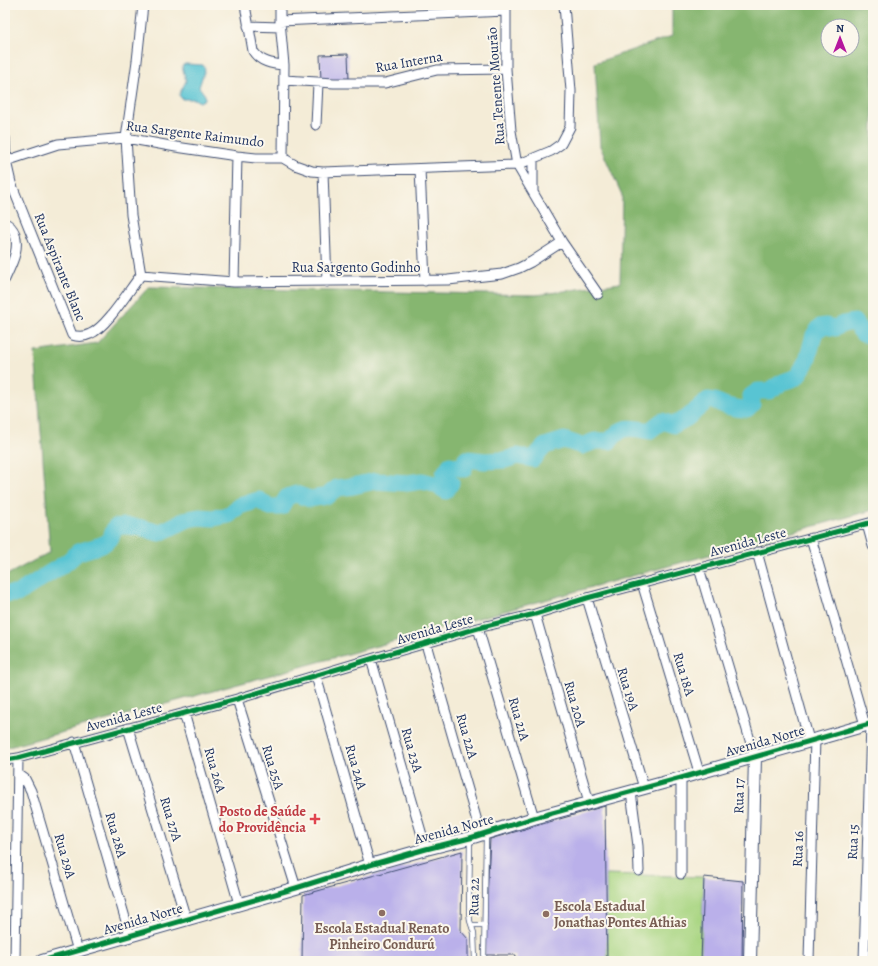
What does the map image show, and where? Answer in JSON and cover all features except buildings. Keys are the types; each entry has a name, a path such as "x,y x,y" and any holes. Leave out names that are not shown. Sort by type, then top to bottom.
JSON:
{"street":[{"path":"141,275 130,209 126,138 143,5"},
{"path":"245,5 253,51 257,57 269,62 284,65"},
{"path":"280,5 280,24 284,65 282,158"},
{"name":"Rua Sargente Raimundo","path":"6,161 68,142 126,138 237,156 282,158 295,166 312,171 323,172 517,165 551,151 561,144 570,127 571,91 564,5"},
{"path":"248,26 506,8"},
{"name":"Rua Tenente Mourão","path":"506,8 506,69 511,131 517,165"},
{"name":"Rua Interna","path":"284,80 318,83 385,83 436,70 506,69"},
{"path":"316,125 318,83"},
{"name":"Rua Aspirante Blanc","path":"5,138 6,161 11,183 72,335 84,336 92,333 106,322 141,275"},
{"path":"234,282 237,156"},
{"path":"532,192 533,159"},
{"path":"517,165 562,242 598,294"},
{"path":"420,169 425,281"},
{"path":"323,172 327,282"},
{"path":"5,222 9,224 14,231 17,241 17,250 5,279"},
{"name":"Rua Sargento Godinho","path":"141,275 234,282 448,280 502,274 531,262 562,242"},
{"path":"870,523 873,546"},
{"name":"Avenida Leste","path":"5,760 18,758 237,700 478,628 535,614 587,598 757,552 870,523"},
{"name":"Rua 15","path":"811,538 870,724 870,863 864,961"},
{"name":"Rua 16","path":"757,552 812,739 809,961"},
{"name":"Rua 17","path":"699,568 755,757 750,961"},
{"name":"Rua 18A","path":"642,583 699,772"},
{"name":"Rua 19A","path":"587,598 644,788"},
{"name":"Rua 20A","path":"535,614 589,802"},
{"name":"Rua 21A","path":"478,628 534,818"},
{"name":"Rua 22A","path":"426,644 479,836"},
{"name":"Rua 23A","path":"371,659 426,849"},
{"name":"Rua 24A","path":"316,676 370,865"},
{"name":"Rua 25A","path":"237,700 296,888"},
{"name":"Rua 26A","path":"184,713 239,904"},
{"name":"Avenida Norte","path":"42,961 296,888 370,865 479,836 589,802 631,792 755,757 812,739 870,724"},
{"name":"Rua 27A","path":"128,728 186,919"},
{"name":"Rua 28A","path":"74,742 130,935"},
{"path":"15,961 18,758"},
{"name":"Rua 29A","path":"18,774 28,784 31,791 78,950"},
{"path":"681,778 681,874"},
{"path":"631,792 638,846 639,871"}],"lane":[{"name":"Rua 22","path":"475,961 474,938 469,911 479,836"},
{"name":"Rua 22","path":"479,836 484,925 484,961"},
{"path":"472,925 484,925"}],"green space":[{"path":"672,5 873,5 873,510 5,748 5,576 50,552 35,352 97,343 149,287 536,295 620,283 622,195 600,146 595,63 672,36"},
{"path":"606,874 704,877 701,961 607,961"}],"water":[{"path":"185,64 203,65 205,69 199,87 205,95 205,99 200,102 194,99 182,99 179,95 186,81 182,66"}],"waterway":[{"path":"5,594 17,594 67,562 78,552 102,545 110,539 115,527 132,526 159,533 188,519 199,517 214,518 229,515 239,506 259,500 270,507 281,507 287,497 296,494 310,499 327,496 337,488 375,481 408,483 422,481 434,484 446,491 451,483 444,474 450,465 464,469 466,459 485,461 505,460 517,456 533,459 545,446 564,440 582,446 595,441 610,441 618,432 627,428 649,431 662,421 674,425 687,418 708,400 739,409 747,409 752,404 751,396 758,391 769,391 783,382 797,377 807,361 814,335 820,327 826,326 835,328 843,324 854,322 863,334 873,335"}],"cycle path":[{"path":"5,760 18,758 237,699 478,628 535,614 587,598 873,522"},
{"path":"42,961 296,888 370,865 470,838 534,818 873,723"}],"place":[{"name":"Posto de Saúde do Providência","path":"315,819"},
{"name":"Escola Estadual Renato Pinheiro Condurú","path":"382,913"},
{"name":"Escola Estadual Jonathas Pontes Athias","path":"546,914"}]}
